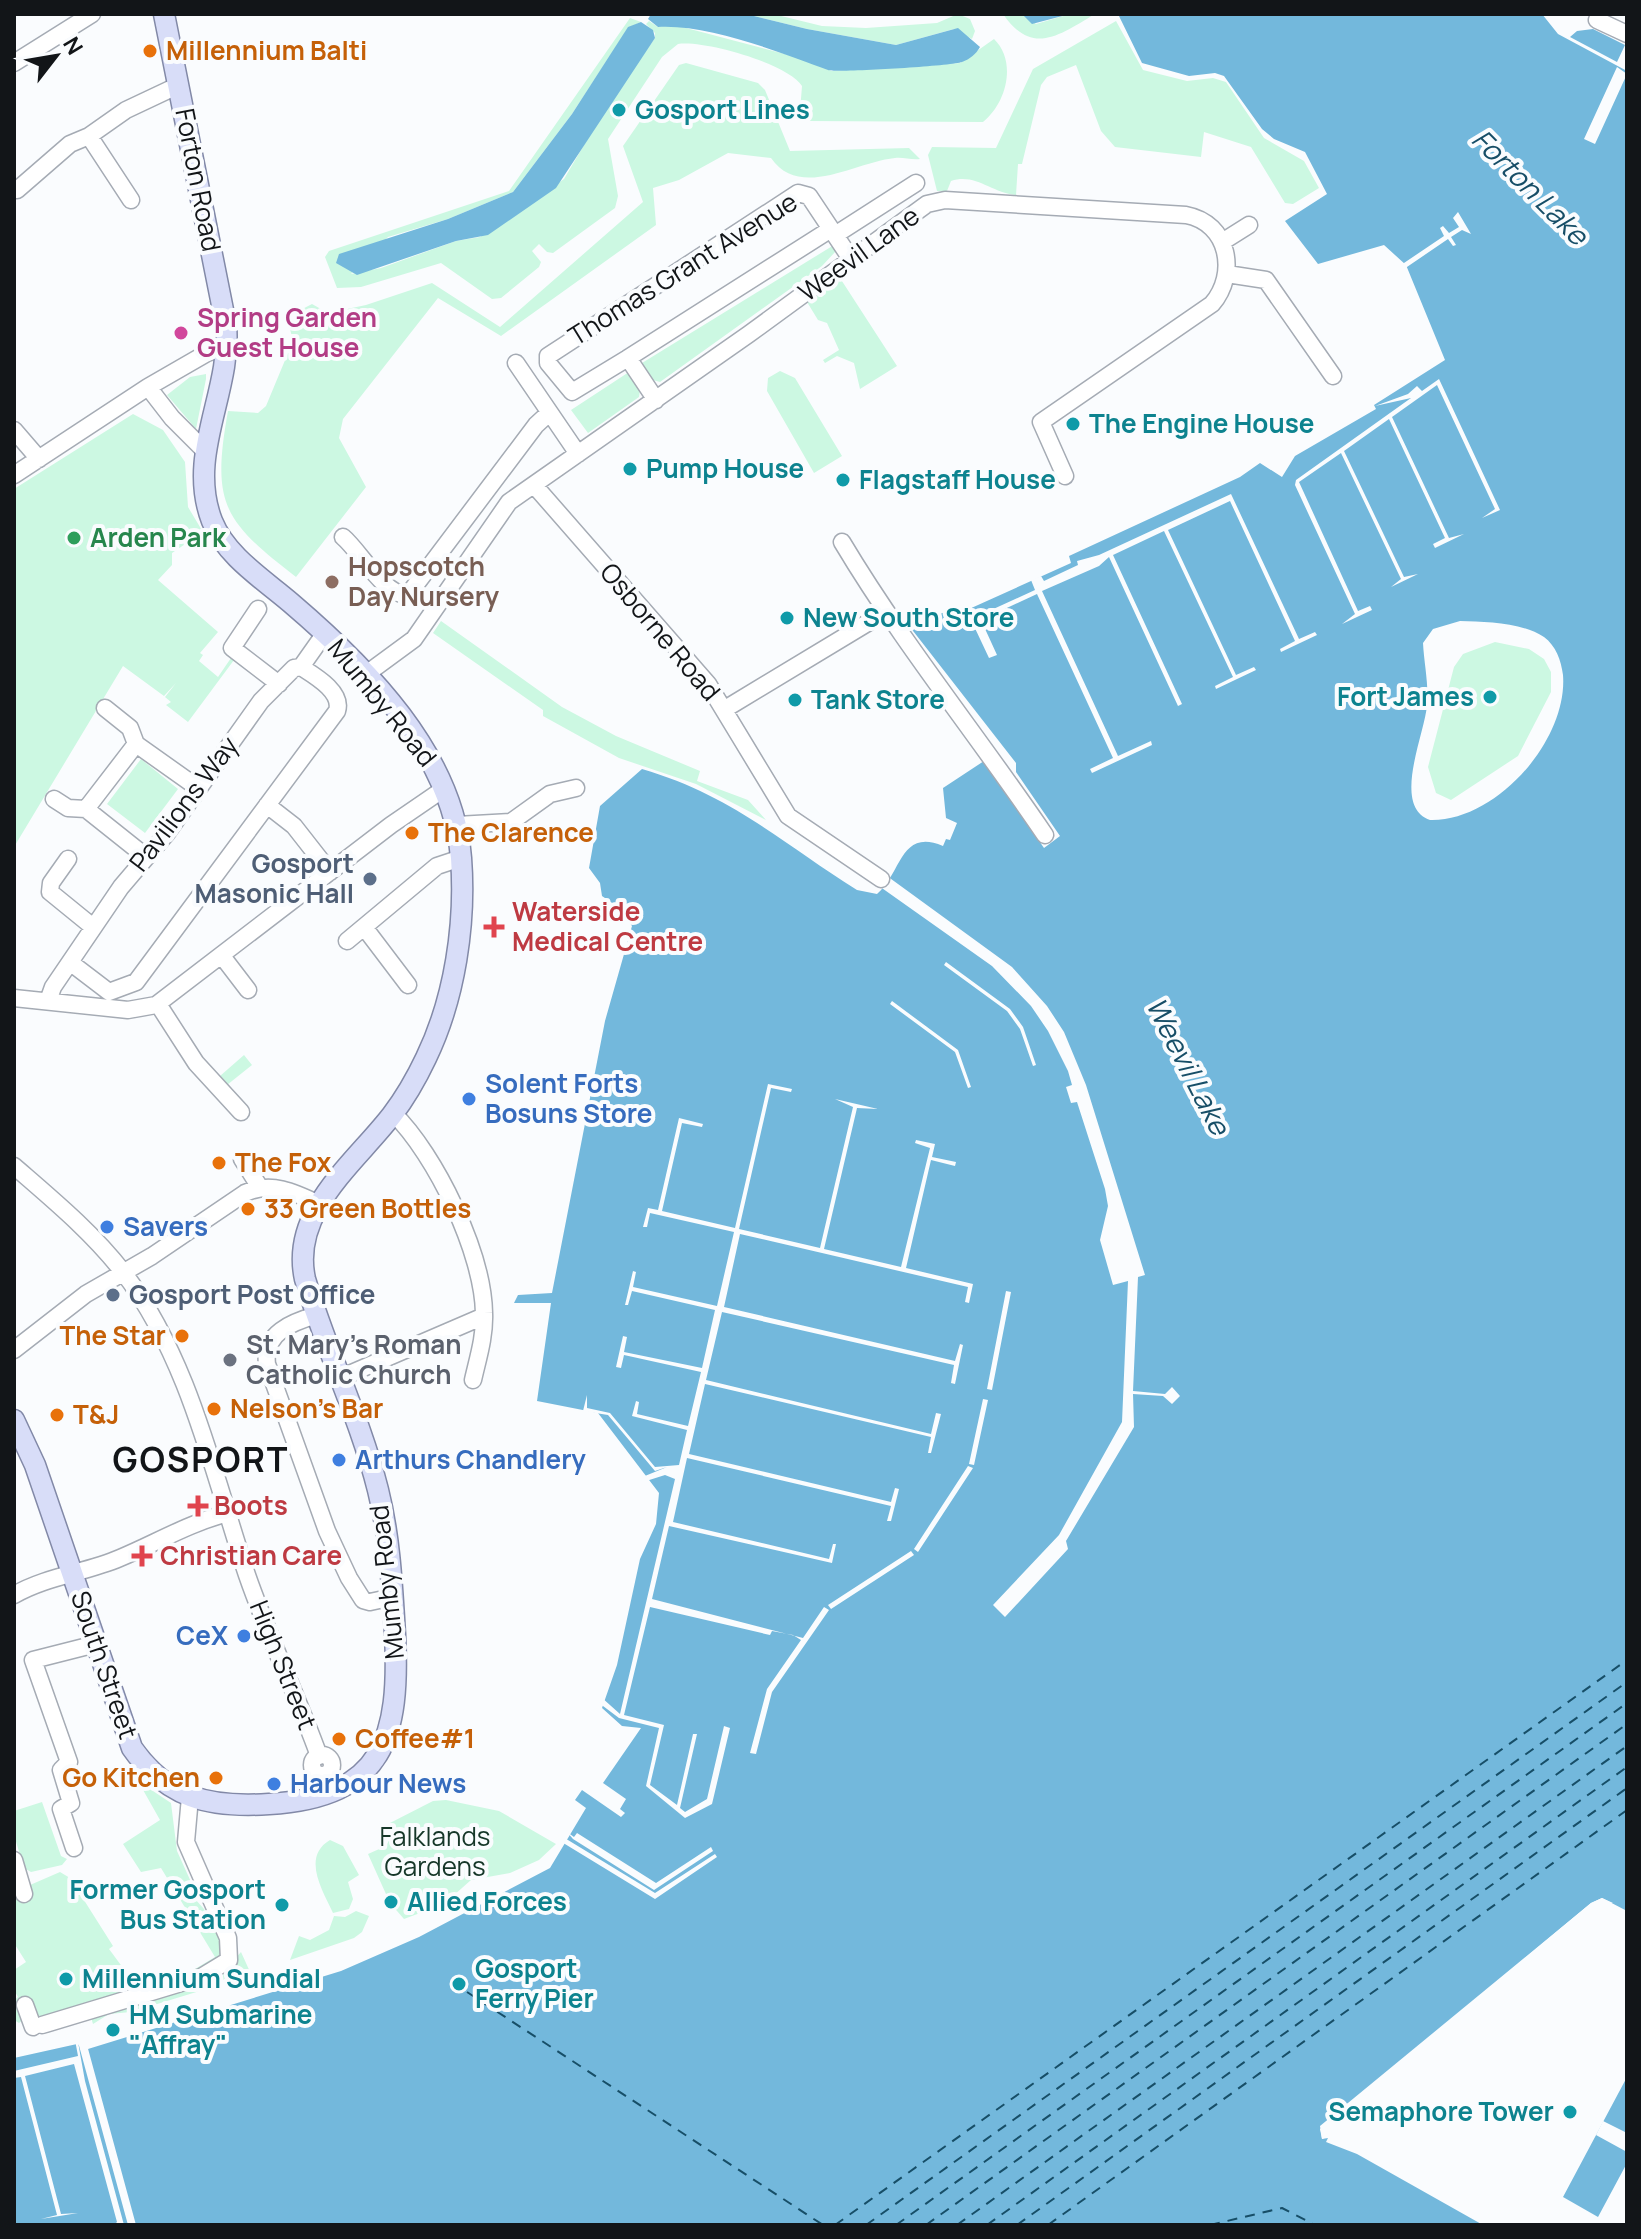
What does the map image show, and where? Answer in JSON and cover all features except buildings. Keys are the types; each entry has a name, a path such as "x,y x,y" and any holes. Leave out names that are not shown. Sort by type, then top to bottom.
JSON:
{"main road":[{"name":"Forton Road","path":"164,14 225,316 227,346"},
{"name":"Mumby Road","path":"227,346 204,450 207,505 217,533 235,555 325,633 365,675 425,752 445,788 457,825 461,858 461,907 448,1000 426,1059 393,1113 319,1204 306,1234 302,1260 317,1315 380,1501 393,1597 396,1665 391,1731 381,1751 366,1767 328,1782"},
{"name":"South Street","path":"14,1420 30,1451 132,1748 154,1776 190,1797 260,1805 294,1802 328,1782"}],"street":[{"path":"14,63 92,14"},
{"path":"1597,20 1627,34"},
{"path":"17,190 48,166 57,153 89,136 126,110 179,85"},
{"path":"89,136 127,180 131,200"},
{"path":"656,400 628,358 916,183"},
{"name":"Thomas Grant Avenue","path":"628,358 572,392 548,363 548,356 798,193 809,196 851,259"},
{"name":"Weevil Lane","path":"365,675 408,645 503,508 922,207 938,200 1186,215 1209,225 1222,242"},
{"path":"1065,476 1041,425 1048,417 1212,304 1227,274 1222,242 1249,225"},
{"path":"1227,274 1266,280 1333,376"},
{"path":"14,475 148,387 212,350 227,346"},
{"path":"516,363 578,454"},
{"path":"148,387 172,418 204,450"},
{"path":"343,537 360,550 373,572 405,596 415,589 536,425 549,413"},
{"path":"14,430 39,459"},
{"name":"Osborne Road","path":"534,485 699,672 725,709 788,816 881,879"},
{"path":"842,542 884,613 988,751 1045,835"},
{"path":"415,589 436,606"},
{"path":"258,609 232,648 279,684"},
{"path":"725,709 884,613"},
{"name":"Pavilions Way","path":"48,1001 53,987 93,927 145,856 162,840 264,697 296,667 301,667 325,633"},
{"path":"69,965 109,992 136,980 339,707 331,690 301,667"},
{"path":"105,708 130,728 136,744 198,788"},
{"path":"86,809 136,744"},
{"path":"14,998 132,1010 158,1004 445,788"},
{"path":"457,825 511,822 550,794 576,788"},
{"path":"54,799 70,809 86,809 145,856"},
{"path":"267,805 294,826 330,872"},
{"path":"347,941 437,866 461,858"},
{"path":"68,859 51,883 51,894 93,927"},
{"path":"364,927 408,985"},
{"path":"222,956 248,990"},
{"path":"158,1004 196,1063 241,1112"},
{"path":"393,1113 419,1143 470,1244 482,1282 484,1316 473,1380"},
{"path":"242,1159 259,1186"},
{"name":"High Street","path":"14,1166 82,1226 123,1273 146,1308 187,1393 248,1576 319,1756 331,1760 328,1782"},
{"path":"14,1350 86,1294 152,1256 259,1186 284,1190 319,1204"},
{"path":"317,1315 297,1322 274,1337 266,1351 267,1364 322,1520 349,1578 363,1600 370,1602 393,1597"},
{"path":"340,1378 484,1316"},
{"path":"14,1595 73,1571 120,1558 154,1540 228,1513"},
{"path":"74,1848 61,1809 71,1803 61,1770 69,1762 33,1660 96,1644"},
{"path":"25,2005 37,2026 201,1977 225,1965 231,1954 228,1938 186,1842 190,1797"},
{"path":"14,1860 24,1894"}],"green space":[{"path":"746,14 773,14 822,26 866,28 937,23 958,14 970,19 975,31 972,39 954,29 896,45"},
{"path":"1003,14 1022,14 1036,24 1070,14 1095,14 1057,35 1035,38 1024,35"},
{"path":"630,18 641,22 628,28 572,114 513,192 448,219 388,237 351,274 381,268 456,241 480,237 564,179 604,111 655,38 655,33 646,24 649,21 658,27 671,24 804,59 832,71 960,63 994,39 1005,59 1006,82 998,104 983,122 808,121 800,111 802,86 781,70 745,55 707,46 678,44 662,57 608,139 618,196 615,208 553,253 547,252 539,244 532,251 541,262 539,267 501,298 492,299 441,263 361,287 337,288 325,257 329,251 509,191"},
{"path":"1116,21 1143,70 1187,81 1213,78 1226,82 1264,138 1304,161 1319,188 1293,204 1285,203 1251,147 1204,132 1201,157 1115,147 1101,131 1076,65 1047,77 1041,85 1022,164 1018,164 1016,195 976,181 960,179 951,181 947,191 937,191 928,155 932,147 996,148 1033,69"},
{"path":"686,63 758,83 765,90 790,151 909,148 920,159 895,158 812,178 783,170 771,158 728,153 679,180 653,188 656,225 501,336 438,298 343,419 339,438 366,487 296,577 272,558 238,525 223,490 221,469 228,411 258,413 266,406 293,341 287,317 312,304 328,313 366,305 432,283 500,327 643,202 623,146 679,65"},
{"path":"834,245 836,251 822,266 660,382 653,380 642,363"},
{"path":"840,278 897,366 860,389 854,363 837,356 825,363 823,360 839,350 827,323 818,320 807,302"},
{"path":"780,371 795,378 842,456 814,473 767,391 768,378"},
{"path":"629,372 640,390 639,397 588,433 571,410"},
{"path":"206,374 196,429 167,395 190,377"},
{"path":"133,414 163,430 185,462 188,507 203,532 172,553 172,565 158,580 218,632 200,653 203,655 199,661 218,677 231,658 234,660 188,722 166,705 171,702 165,697 176,683 164,696 123,666 14,847 14,489"},
{"path":"441,621 562,707 616,736 700,771 697,781 748,800 766,820 696,784 619,758 543,716 543,710 433,633"},
{"path":"1495,642 1529,649 1544,659 1551,672 1551,692 1518,756 1451,800 1436,793 1428,767 1454,667 1463,654"},
{"path":"141,759 178,789 145,833 107,804"},
{"path":"244,1055 252,1065 227,1085 220,1076"},
{"path":"138,1781 171,1803 177,1851 196,1893 195,1899 204,1909 232,1962 241,1952 251,1974 213,1982 203,1990 131,2012 109,2014 93,2024 89,2011 60,2019 24,2019 19,2023 14,2020 14,2000 18,1997 14,1990 14,1970 26,1962 14,1943 14,1898 29,1894 30,1885 60,1872 70,1878 113,1946 109,1949 140,1991 168,1974 175,1981 215,1957 161,1868 141,1872 123,1844 160,1820"},
{"name":"Falklands Gardens","path":"446,1800 499,1811 556,1844 539,1860 510,1873 471,1880 444,1904 404,1919 390,1903 368,1854 386,1846 393,1833 388,1824 433,1801"},
{"path":"42,1802 61,1856 67,1859 62,1865 31,1872 24,1868 14,1835 14,1811"},
{"path":"330,1840 343,1846 359,1875 348,1882 353,1899 349,1909 333,1913 320,1885 316,1865 321,1847"},
{"path":"356,1911 369,1916 362,1932 354,1938 290,1960 299,1936 310,1940 329,1930 334,1916 345,1917"}],"water":[{"path":"651,14 746,14 896,45 958,28 980,47 968,59 953,64 836,71 721,35 678,27 658,27 648,19"},
{"path":"1022,14 1070,14 1032,24"},
{"path":"1118,14 1542,14 1558,34 1627,71 1627,1911 1602,1898 1591,1903 1320,2129 1322,2139 1328,2138 1326,2142 1357,2154 1483,2225 14,2225 14,2058 77,2044 88,2049 341,1971 419,1937 550,1868 586,1808 575,1800 582,1790 621,1817 625,1813 620,1809 626,1799 603,1783 641,1728 622,1726 602,1708 617,1665 640,1559 656,1524 659,1493 598,1413 537,1401 551,1303 514,1303 518,1295 552,1293 605,1021 632,926 618,907 602,896 600,883 589,868 600,806 642,769 674,780 729,806 857,890 877,894 910,848 929,842 943,846 946,839 950,840 957,823 946,818 943,788 984,761 1044,848 1060,836 1016,772 1016,763 910,627 954,608 958,614 1071,563 1069,556 1240,477 1260,463 1282,477 1295,456 1376,409 1374,405 1445,360 1406,265 1384,245 1318,264 1285,221 1327,194 1305,152 1274,139 1262,129 1224,76 1215,73 1189,76 1142,63","holes":["1460,621 1514,626 1544,637 1555,649 1561,664 1561,700 1554,725 1541,750 1523,773 1479,807 1455,817 1430,820 1419,812 1411,785 1427,705 1423,643 1433,629"]},
{"path":"641,22 653,30 655,38 556,188 488,235 456,241 357,275 336,263 339,254 448,219 513,192 572,114 628,27"},
{"path":"1593,29 1625,45 1617,62 1570,37 1577,31"},
{"path":"1627,2077 1627,2163 1598,2217 1563,2197"}],"pier":[{"path":"1617,67 1627,74 1595,144 1584,139"},
{"path":"1458,212 1471,234 1462,230 1451,237 1456,245 1453,246 1448,239 1404,269 1401,265 1444,236 1440,228 1443,226 1449,233 1459,227 1453,218"},
{"path":"1439,379 1500,510 1482,518 1495,509 1437,385 1392,417 1449,538 1464,534 1435,548 1433,544 1445,538 1389,419 1344,451 1404,577 1418,574 1391,587 1401,579 1341,453 1299,482 1358,611 1370,606 1372,610 1342,624 1355,614 1295,485 1296,480 1411,398 1375,406 1408,394 1417,386 1422,391"},
{"path":"1231,494 1299,639 1315,632 1317,635 1281,652 1280,649 1295,641 1230,501 1168,530 1236,675 1254,667 1256,670 1216,689 1215,686 1233,677 1164,531 1113,555 1182,704 1178,706 1109,557 1099,566 1042,591 1118,756 1151,741 1152,745 1092,773 1090,769 1113,758 1037,594 981,620 997,655 989,658 973,624 955,631 954,627 1035,590 1031,580 1041,576 1044,581 1078,565 1077,561 1099,555"},
{"path":"887,876 1012,967 1047,1006 1064,1032 1086,1085 1145,1275 1138,1277 1133,1391 1165,1394 1172,1387 1180,1396 1172,1404 1163,1396 1133,1394 1134,1427 1066,1541 1068,1549 1005,1617 993,1605 1059,1535 1122,1422 1128,1281 1113,1285 1100,1240 1108,1206 1105,1189 1077,1102 1071,1103 1066,1087 1072,1085 1068,1071 1048,1031 1031,1006 992,966 879,886"},
{"path":"946,962 1010,1009 1023,1027 1036,1065 1033,1066 1020,1029 1007,1011 944,965"},
{"path":"892,1001 958,1050 971,1087 968,1088 955,1052 890,1004"},
{"path":"768,1084 792,1089 791,1092 771,1088 739,1229 820,1248 853,1107 835,1099 878,1109 857,1108 824,1249 901,1267 930,1148 915,1143 916,1140 935,1144 932,1157 956,1162 955,1166 931,1160 906,1268 973,1284 969,1303 965,1302 968,1287 740,1234 724,1307 955,1361 960,1344 963,1345 955,1384 951,1383 954,1365 722,1312 706,1380 931,1434 936,1413 941,1414 931,1453 928,1453 931,1437 705,1384 689,1454 891,1502 895,1488 899,1489 891,1521 887,1521 891,1506 687,1458 673,1522 829,1559 833,1544 836,1544 832,1563 669,1526 652,1599 787,1634 772,1631 770,1635 650,1607 624,1715 664,1725 650,1785 677,1805 693,1734 697,1734 680,1808 685,1812 707,1799 724,1726 730,1728 712,1804 685,1818 646,1786 659,1728 619,1718 599,1703 601,1697 620,1714 675,1479 665,1475 643,1482 640,1478 667,1467 655,1471 608,1415 583,1411 587,1395 587,1408 610,1413 655,1467 679,1465 687,1430 632,1416 636,1401 639,1402 637,1414 688,1426 701,1372 624,1355 621,1368 616,1367 623,1336 627,1337 624,1352 702,1368 715,1310 632,1291 628,1305 625,1305 633,1271 636,1272 633,1287 717,1306 734,1232 650,1213 647,1227 643,1227 648,1208 658,1210 679,1118 703,1124 702,1127 682,1123 662,1211 735,1228"},
{"path":"1006,1291 1011,1292 992,1390 987,1389"},
{"path":"983,1399 988,1400 974,1465 969,1464"},
{"path":"968,1466 973,1468 918,1552 914,1549"},
{"path":"911,1551 914,1555 831,1609 828,1605"},
{"path":"824,1607 829,1610 772,1692 756,1754 750,1753 767,1689 801,1640 794,1636 803,1638"},
{"path":"567,1832 574,1837 577,1833 656,1883 711,1847 713,1851 654,1890 573,1839"},
{"path":"563,1837 655,1893 715,1854 717,1857 655,1899 560,1841"},
{"path":"1602,1898 1613,1903 1594,1906 1324,2129 1331,2135 1322,2139 1320,2126 1591,1903"},
{"path":"75,2040 87,2045 136,2225 128,2225 78,2042 85,2081 124,2225 114,2225 117,2222 74,2064 25,2076 61,2214 78,2213 41,2219 57,2215 21,2077 14,2078 14,2071 78,2056"},
{"path":"1603,2121 1627,2133 1627,2152 1596,2135"}],"ferry route":[{"path":"835,2225 1627,1660"},
{"path":"866,2225 1627,1682"},
{"path":"896,2225 1627,1703"},
{"path":"926,2225 1627,1724"},
{"path":"957,2225 1627,1746"},
{"path":"987,2225 1627,1767"},
{"path":"1017,2225 1627,1788"},
{"path":"1048,2225 1627,1810"},
{"path":"467,1992 823,2225"},
{"path":"1210,2225 1282,2208 1315,2225"}],"place":[{"name":"Millennium Balti","path":"150,51"},
{"name":"Gosport Lines","path":"619,110"},
{"name":"Spring Garden Guest House","path":"181,333"},
{"name":"The Engine House","path":"1073,424"},
{"name":"Pump House","path":"630,469"},
{"name":"Flagstaff House","path":"843,480"},
{"name":"Arden Park","path":"74,538"},
{"name":"Hopscotch Day Nursery","path":"332,582"},
{"name":"New South Store","path":"787,618"},
{"name":"Fort James","path":"1490,697"},
{"name":"Tank Store","path":"795,700"},
{"name":"The Clarence","path":"412,833"},
{"name":"Gosport Masonic Hall","path":"370,879"},
{"name":"Waterside Medical Centre","path":"494,927"},
{"name":"Solent Forts Bosuns Store","path":"469,1099"},
{"name":"The Fox","path":"219,1163"},
{"name":"33 Green Bottles","path":"248,1209"},
{"name":"Savers","path":"107,1227"},
{"name":"Gosport Post Office","path":"113,1295"},
{"name":"The Star","path":"182,1336"},
{"name":"St. Mary's Roman Catholic Church","path":"230,1360"},
{"name":"Nelson's Bar","path":"214,1409"},
{"name":"T&J","path":"57,1415"},
{"name":"Arthurs Chandlery","path":"339,1460"},
{"name":"Boots","path":"198,1506"},
{"name":"Christian Care","path":"142,1556"},
{"name":"CeX","path":"244,1636"},
{"name":"Coffee#1","path":"339,1739"},
{"name":"Go Kitchen","path":"216,1778"},
{"name":"Harbour News","path":"274,1784"},
{"name":"Allied Forces","path":"391,1902"},
{"name":"Former Gosport Bus Station","path":"282,1905"},
{"name":"Millennium Sundial","path":"66,1979"},
{"name":"Gosport Ferry Pier","path":"459,1984"},
{"name":"HM Submarine \"Affray\"","path":"113,2030"},
{"name":"Semaphore Tower","path":"1570,2112"}],"district":[{"name":"GOSPORT","path":"201,1460"}],"water label":[{"name":"Forton Lake","path":"1530,187"},
{"name":"Weevil Lake","path":"1188,1066"}]}
